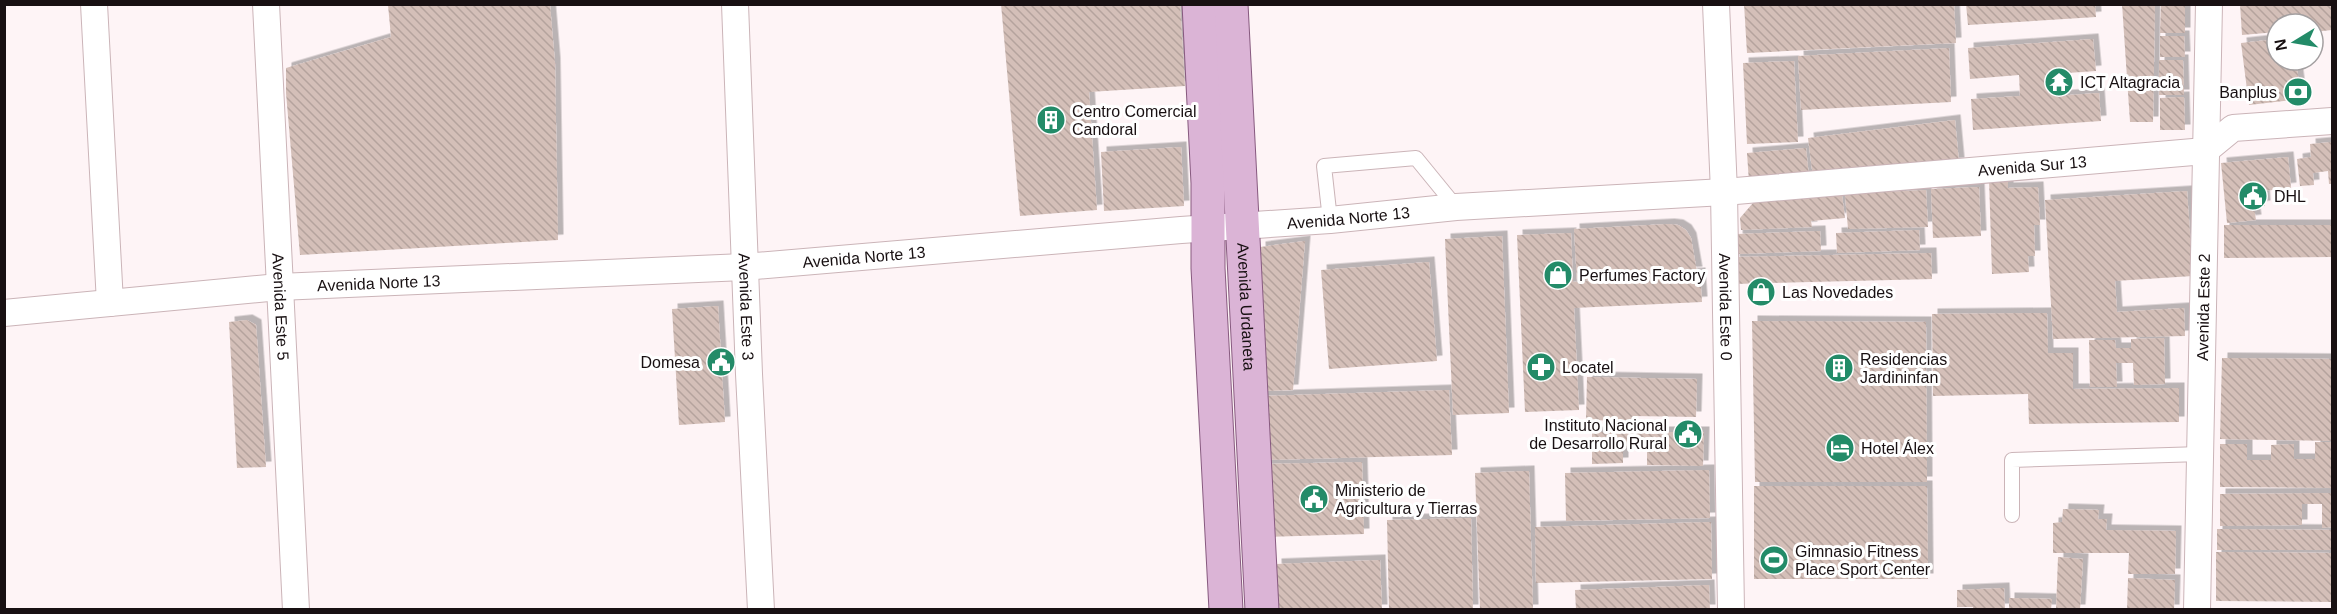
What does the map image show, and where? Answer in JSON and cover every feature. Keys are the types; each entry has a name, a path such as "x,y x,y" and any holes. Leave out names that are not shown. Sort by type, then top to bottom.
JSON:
{"main road":[{"path":"1199,4 1208,183 1207,228 1226,609"},
{"name":"Avenida Urdaneta","path":"1231,4 1262,609"}],"street":[{"path":"94,4 110,303"},
{"name":"Avenida Este 5","path":"266,4 296,609"},
{"name":"Avenida Este 3","path":"735,4 744,267 761,609"},
{"name":"Avenida Este 0","path":"1716,4 1724,192 1731,609"},
{"name":"Avenida Este 2","path":"2197,609 2209,4"},
{"path":"2205,152 2233,128 2332,121"},
{"name":"Avenida Sur 13","path":"1724,192 2205,152"},
{"name":"Avenida Norte 13","path":"4,313 279,287 744,267 1243,225 1330,220 1456,207 1724,192"}],"lane":[{"path":"1330,220 1324,166 1416,158 1456,207"},
{"path":"2012,515 2012,460 2201,454"}],"building":[{"name":"Centro Comercial Candoral","path":"1001,4 1180,4 1185,86 1089,92 1097,210 1020,216"},
{"path":"1744,4 1954,4 1956,43 1747,53"},
{"path":"1966,4 2095,4 2096,17 1968,25"},
{"path":"2122,4 2155,4 2153,122 2130,122"},
{"path":"2161,4 2185,4 2185,33 2160,33"},
{"path":"2240,4 2332,4 2332,30 2325,31 2325,12 2265,12 2265,33 2242,35"},
{"path":"388,5 550,5 555,63 558,240 300,255 286,93 286,68 391,37"},
{"path":"2160,36 2184,36 2185,57 2160,57"},
{"path":"2093,39 2096,71 2053,74 2055,96 2099,93 2101,121 1973,130 1971,99 2020,96 2019,75 1970,79 1968,48"},
{"path":"2265,40 2265,72 2298,72 2301,99 2249,105 2241,43"},
{"path":"1949,48 1951,102 1801,110 1798,56"},
{"path":"2159,60 2183,60 2184,95 2159,95"},
{"path":"1794,61 1798,142 1747,144 1743,63"},
{"path":"2184,97 2185,130 2160,130 2160,98"},
{"path":"1955,120 1959,163 1813,177 1808,138"},
{"path":"2332,142 2332,184 2329,184 2328,171 2313,173 2314,185 2300,186 2297,159 2311,157 2310,144"},
{"path":"1181,147 1184,206 1104,211 1101,152"},
{"path":"1806,148 1809,177 1749,182 1747,153"},
{"path":"2288,157 2291,188 2264,191 2265,206 2254,207 2256,220 2227,223 2221,163"},
{"path":"2008,178 2008,188 2038,187 2040,225 2034,225 2035,256 2028,256 2029,272 1992,274 1989,179"},
{"path":"1979,187 1981,236 1933,238 1931,189"},
{"path":"1926,190 1928,227 1848,229 1845,194"},
{"path":"2187,191 2193,276 2115,281 2117,312 2184,308 2185,336 2053,339 2045,200"},
{"path":"1842,195 1845,218 1811,221 1812,227 1741,230 1740,218 1753,203"},
{"path":"1678,225 1686,230 1691,238 1697,272 1577,281 1574,229"},
{"path":"2224,225 2332,225 2332,257 2224,258"},
{"path":"1919,230 1920,250 1837,253 1836,233"},
{"path":"1820,231 1821,251 1738,254 1737,234"},
{"path":"1571,233 1573,282 1700,273 1702,302 1574,308 1579,410 1525,412 1517,235"},
{"path":"1502,236 1509,413 1453,415 1445,239"},
{"path":"1305,241 1293,390 1266,391 1260,247"},
{"path":"1931,253 1932,279 1735,284 1734,257"},
{"path":"1429,262 1437,361 1329,369 1321,270"},
{"path":"718,306 725,422 679,425 672,309"},
{"path":"2047,313 2048,353 2073,353 2073,389 2179,388 2179,422 2029,424 2028,394 1933,396 1932,314"},
{"path":"247,320 256,325 266,467 237,468 229,322"},
{"path":"1752,321 1926,322 1927,482 1755,482"},
{"path":"2164,338 2165,384 2134,385 2133,363 2116,363 2117,387 2090,387 2089,340 2115,340 2116,348 2131,348 2131,339"},
{"path":"2222,358 2332,359 2332,441 2220,439"},
{"path":"1587,377 1697,379 1696,417 1633,416 1633,421 1586,420"},
{"path":"1449,390 1452,455 1263,460 1261,396"},
{"path":"1592,432 1704,432 1703,466 1647,465 1647,447 1623,447 1623,463 1592,464"},
{"path":"2315,442 2332,442 2332,488 2220,487 2220,444 2247,444 2247,460 2271,460 2271,445 2294,444 2294,459 2315,459"},
{"name":"Ministerio de Agricultura y Tierras","path":"1362,462 1364,534 1265,537 1263,464"},
{"path":"1709,470 1710,518 1566,521 1565,473"},
{"path":"1529,471 1533,610 1480,610 1475,473"},
{"path":"1754,486 1927,486 1928,579 1754,579"},
{"path":"2332,493 2332,527 2322,528 2322,504 2302,504 2302,525 2220,526 2220,494"},
{"path":"2063,509 2099,510 2098,519 2107,519 2106,530 2176,531 2175,574 2128,574 2129,553 2053,553 2053,523 2062,522"},
{"path":"1471,518 1473,610 1389,610 1387,520"},
{"path":"1711,522 1712,579 1536,583 1535,527"},
{"path":"2217,529 2332,530 2332,550 2217,550"},
{"path":"2216,552 2332,553 2332,602 2216,601"},
{"path":"2058,557 2083,559 2080,610 2056,610"},
{"path":"1380,560 1382,610 1278,610 1276,564"},
{"path":"2128,578 2175,580 2174,610 2127,610"},
{"path":"1709,585 1710,610 1576,610 1575,590"},
{"path":"2004,588 2005,609 1973,610 1973,607 1957,607 1957,590"},
{"path":"2009,598 2052,599 2051,610 2009,610"}],"place":[{"name":"ICT Altagracia","path":"2059,82"},
{"name":"Banplus","path":"2298,92"},
{"name":"Centro Comercial Candoral","path":"1051,120"},
{"name":"DHL","path":"2253,196"},
{"name":"Perfumes Factory","path":"1558,275"},
{"name":"Las Novedades","path":"1761,292"},
{"name":"Domesa","path":"721,362"},
{"name":"Locatel","path":"1541,367"},
{"name":"Residencias Jardininfan","path":"1839,368"},
{"name":"Instituto Nacional de Desarrollo Rural","path":"1688,434"},
{"name":"Hotel Álex","path":"1840,448"},
{"name":"Ministerio de Agricultura y Tierras","path":"1314,499"},
{"name":"Gimnasio Fitness Place Sport Center","path":"1774,560"}]}
